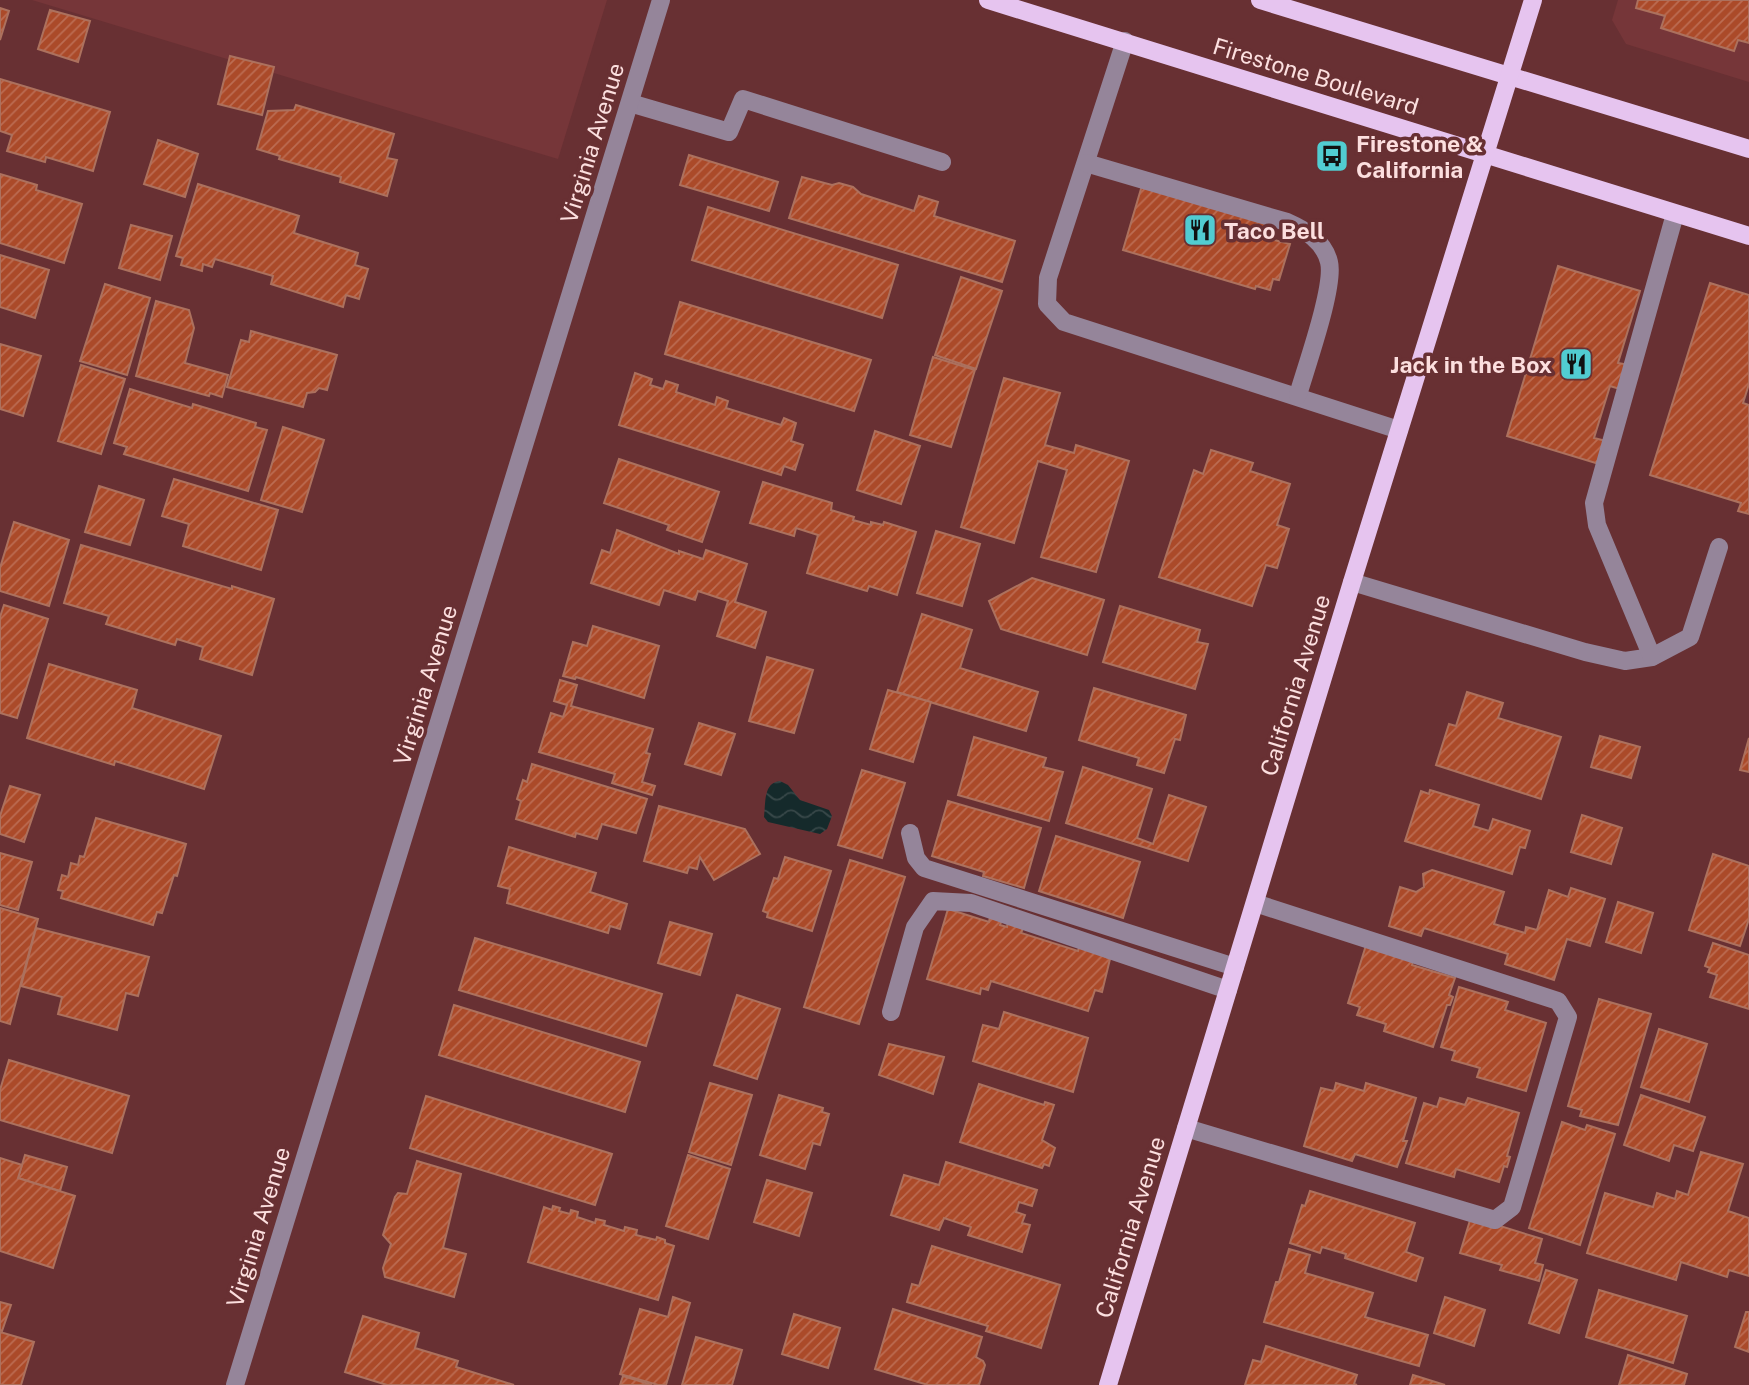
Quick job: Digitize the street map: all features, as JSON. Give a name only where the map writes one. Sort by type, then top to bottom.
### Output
[{"type":"main road","name":"Firestone Boulevard","points":[[988,0],[1749,236]]},
{"type":"main road","points":[[1260,0],[1749,149]]},
{"type":"main road","name":"California Avenue","points":[[1108,1385],[1352,582],[1533,0]]},
{"type":"street","name":"Virginia Avenue","points":[[235,1385],[661,0]]},
{"type":"street","points":[[1125,41],[1048,278],[1047,304],[1064,322],[1399,429]]},
{"type":"street","points":[[630,103],[729,132],[743,99],[942,162]]},
{"type":"street","points":[[1086,163],[1287,222],[1304,229],[1320,244],[1329,261],[1330,282],[1298,396]]},
{"type":"street","points":[[1652,657],[1597,526],[1594,503],[1675,214]]},
{"type":"street","points":[[1352,582],[1625,662],[1652,657],[1690,637],[1719,547]]},
{"type":"street","points":[[911,833],[916,858],[924,868],[1235,967]]},
{"type":"street","points":[[891,1012],[915,927],[933,901],[971,903],[1228,990]]},
{"type":"street","points":[[1186,1128],[1495,1220],[1513,1207],[1568,1017],[1558,1002],[1255,903]]},
{"type":"shaded area","points":[[32,0],[607,0],[558,159]]},
{"type":"shaded area","points":[[1618,0],[1749,0],[1749,82],[1626,44],[1612,20]]},
{"type":"water","points":[[780,781],[788,785],[800,800],[829,810],[832,816],[827,829],[820,834],[768,822],[764,817],[766,794],[771,785]]},
{"type":"building","points":[[1638,0],[1749,0],[1749,43],[1738,40],[1734,51],[1661,28],[1665,16],[1636,8]]},
{"type":"building","points":[[0,8],[9,11],[0,40]]},
{"type":"building","points":[[50,10],[90,21],[78,62],[38,49]]},
{"type":"building","points":[[230,56],[274,67],[262,115],[218,104]]},
{"type":"building","points":[[0,79],[110,112],[93,171],[46,157],[45,162],[7,151],[12,135],[0,131]]},
{"type":"building","points":[[296,105],[394,134],[387,158],[397,160],[387,196],[340,182],[341,177],[279,159],[280,156],[257,149],[268,111],[294,110]]},
{"type":"building","points":[[158,140],[198,154],[185,197],[144,184]]},
{"type":"building","points":[[689,155],[778,182],[769,211],[680,185]]},
{"type":"building","points":[[0,174],[37,185],[36,190],[82,204],[64,263],[0,243]]},
{"type":"building","points":[[802,177],[853,187],[861,194],[914,211],[919,196],[938,202],[934,216],[1015,241],[1002,282],[789,218]]},
{"type":"building","name":"Taco Bell","points":[[1143,182],[1275,222],[1270,239],[1290,244],[1279,280],[1273,279],[1270,290],[1256,286],[1255,289],[1123,250]]},
{"type":"building","points":[[198,184],[299,216],[294,233],[358,253],[355,265],[368,269],[359,299],[346,295],[343,307],[271,284],[273,276],[215,259],[212,267],[203,264],[202,271],[181,265],[183,258],[176,256]]},
{"type":"building","points":[[708,207],[898,265],[882,318],[692,260]]},
{"type":"building","points":[[131,225],[172,236],[160,280],[119,268]]},
{"type":"building","points":[[0,255],[49,270],[35,318],[0,307]]},
{"type":"building","name":"Jack in the Box","points":[[1558,266],[1640,291],[1618,363],[1630,365],[1623,390],[1610,386],[1594,438],[1606,441],[1599,464],[1507,436]]},
{"type":"building","points":[[961,277],[1002,291],[976,369],[935,355]]},
{"type":"building","points":[[1710,283],[1749,295],[1749,384],[1743,403],[1749,405],[1749,514],[1738,511],[1741,503],[1650,475]]},
{"type":"building","points":[[105,284],[150,298],[127,375],[80,361]]},
{"type":"building","points":[[156,301],[189,310],[194,328],[185,363],[228,375],[222,397],[210,393],[209,396],[136,376]]},
{"type":"building","points":[[680,302],[871,360],[854,411],[665,354]]},
{"type":"building","points":[[251,331],[337,355],[327,390],[319,388],[315,392],[307,393],[303,407],[227,387],[241,340],[249,342]]},
{"type":"building","points":[[0,344],[41,356],[23,416],[0,409]]},
{"type":"building","points":[[933,357],[975,370],[951,447],[910,435]]},
{"type":"building","points":[[81,365],[125,379],[101,454],[58,441]]},
{"type":"building","points":[[635,373],[652,379],[650,385],[663,389],[666,381],[678,385],[676,392],[715,405],[717,397],[728,401],[726,408],[781,425],[784,418],[796,423],[791,441],[803,445],[795,470],[784,466],[781,475],[619,425]]},
{"type":"building","points":[[1004,378],[1060,393],[1045,445],[1074,453],[1076,445],[1129,461],[1096,572],[1041,557],[1067,470],[1038,461],[1014,543],[961,527]]},
{"type":"building","points":[[130,389],[192,408],[193,404],[256,423],[255,427],[267,430],[248,491],[124,454],[127,447],[114,443]]},
{"type":"building","points":[[283,427],[324,440],[302,512],[261,500]]},
{"type":"building","points":[[875,431],[920,446],[901,504],[857,490]]},
{"type":"building","points":[[1211,450],[1253,463],[1250,471],[1290,484],[1277,525],[1289,529],[1277,568],[1266,565],[1252,606],[1159,577],[1194,470],[1203,474]]},
{"type":"building","points":[[619,459],[719,492],[702,542],[667,530],[669,525],[604,503]]},
{"type":"building","points":[[174,479],[278,510],[261,570],[183,546],[189,524],[162,516]]},
{"type":"building","points":[[763,482],[832,503],[831,510],[854,517],[853,520],[871,525],[871,522],[883,525],[884,522],[916,532],[897,595],[869,586],[867,591],[807,573],[818,535],[796,528],[794,536],[750,523]]},
{"type":"building","points":[[99,486],[144,500],[130,545],[85,532]]},
{"type":"building","points":[[14,522],[69,540],[49,606],[0,591],[0,568]]},
{"type":"building","points":[[617,530],[679,554],[679,551],[703,559],[706,550],[747,564],[735,602],[766,612],[755,648],[717,636],[728,601],[698,591],[695,600],[664,590],[659,605],[591,583],[602,550],[610,553]]},
{"type":"building","points":[[936,531],[980,544],[962,606],[917,593]]},
{"type":"building","points":[[81,545],[274,599],[252,675],[200,659],[203,647],[177,639],[175,645],[106,624],[109,616],[64,603]]},
{"type":"building","points":[[1032,578],[1104,600],[1087,655],[1001,629],[989,601]]},
{"type":"building","points":[[4,605],[48,619],[17,718],[0,713],[0,617]]},
{"type":"building","points":[[1120,606],[1200,630],[1197,642],[1208,644],[1195,689],[1103,662]]},
{"type":"building","points":[[922,614],[972,630],[960,668],[1038,692],[1026,731],[897,692]]},
{"type":"building","points":[[593,626],[659,646],[644,698],[576,677],[563,676],[573,642],[587,646]]},
{"type":"building","points":[[767,657],[813,670],[794,733],[749,721]]},
{"type":"building","points":[[49,664],[137,690],[132,708],[221,736],[204,789],[115,761],[114,765],[27,738]]},
{"type":"building","points":[[560,680],[577,685],[571,706],[653,729],[646,753],[650,754],[642,782],[655,786],[652,795],[612,783],[615,774],[539,752],[551,713],[563,717],[567,705],[554,701]]},
{"type":"building","points":[[1094,688],[1186,715],[1180,740],[1175,739],[1164,773],[1137,765],[1139,758],[1079,740]]},
{"type":"building","points":[[888,690],[931,702],[913,762],[870,749]]},
{"type":"building","points":[[1467,692],[1503,703],[1498,718],[1561,737],[1541,799],[1436,765],[1449,724],[1456,726]]},
{"type":"building","points":[[699,723],[735,734],[721,775],[685,764]]},
{"type":"building","points":[[1600,736],[1640,747],[1631,778],[1591,767]]},
{"type":"building","points":[[974,737],[1046,758],[1043,767],[1063,772],[1049,821],[958,795]]},
{"type":"building","points":[[1749,738],[1749,772],[1740,770]]},
{"type":"building","points":[[532,764],[647,799],[636,833],[602,824],[597,839],[576,833],[575,837],[516,819],[521,801],[517,799],[523,780],[527,782]]},
{"type":"building","points":[[1083,767],[1152,789],[1137,838],[1153,844],[1169,795],[1206,807],[1188,861],[1066,823]]},
{"type":"building","points":[[862,770],[905,783],[882,858],[838,845]]},
{"type":"building","points":[[10,786],[40,795],[24,842],[0,834],[0,816]]},
{"type":"building","points":[[1430,790],[1479,805],[1473,826],[1489,831],[1493,819],[1530,831],[1525,848],[1520,847],[1512,874],[1405,841],[1421,791],[1429,794]]},
{"type":"building","points":[[948,801],[1041,828],[1024,888],[983,876],[984,872],[932,856]]},
{"type":"building","points":[[659,806],[745,829],[760,854],[714,880],[700,857],[697,869],[689,867],[687,873],[644,861]]},
{"type":"building","points":[[1582,815],[1622,828],[1611,864],[1571,852]]},
{"type":"building","points":[[96,818],[186,844],[162,913],[157,912],[153,925],[61,898],[63,891],[58,890],[62,875],[68,877],[71,863],[78,865],[80,856],[84,857]]},
{"type":"building","points":[[1056,836],[1140,862],[1123,918],[1039,891]]},
{"type":"building","points":[[509,847],[596,873],[590,892],[627,904],[620,929],[610,926],[608,933],[507,903],[510,889],[498,886]]},
{"type":"building","points":[[0,853],[32,862],[18,910],[0,905]]},
{"type":"building","points":[[1713,854],[1749,866],[1749,919],[1740,946],[1689,930]]},
{"type":"building","points":[[785,857],[831,871],[812,931],[767,917],[768,913],[763,911],[774,878],[778,879]]},
{"type":"building","points":[[850,860],[905,877],[859,1024],[804,1007]]},
{"type":"building","points":[[1432,870],[1504,892],[1494,924],[1525,933],[1526,927],[1537,930],[1549,890],[1568,897],[1571,888],[1605,899],[1590,946],[1567,939],[1554,980],[1505,964],[1508,954],[1424,928],[1421,936],[1389,926],[1400,887],[1416,892],[1424,887],[1423,874]]},
{"type":"building","points":[[1618,902],[1653,913],[1641,953],[1606,942]]},
{"type":"building","points":[[0,908],[38,919],[10,1024],[0,1021]]},
{"type":"building","points":[[948,909],[989,922],[990,917],[1002,920],[1000,925],[1007,927],[1008,921],[1024,926],[1021,933],[1078,951],[1080,944],[1110,959],[1102,992],[1095,990],[1088,1011],[991,981],[988,990],[981,988],[980,994],[927,979]]},
{"type":"building","points":[[670,922],[712,934],[700,975],[658,963]]},
{"type":"building","points":[[36,928],[149,957],[138,996],[126,993],[117,1030],[58,1014],[62,997],[21,986]]},
{"type":"building","points":[[475,938],[662,994],[646,1046],[459,990]]},
{"type":"building","points":[[1367,942],[1414,957],[1412,965],[1455,978],[1449,995],[1453,997],[1450,1005],[1447,1005],[1433,1047],[1384,1031],[1386,1024],[1357,1015],[1360,1007],[1348,1003]]},
{"type":"building","points":[[1713,943],[1749,955],[1749,1009],[1710,997],[1717,975],[1708,972],[1710,968],[1705,966]]},
{"type":"building","points":[[1459,987],[1508,1002],[1505,1010],[1546,1023],[1526,1091],[1477,1077],[1480,1068],[1452,1060],[1455,1051],[1441,1047]]},
{"type":"building","points":[[737,995],[780,1009],[757,1079],[714,1065]]},
{"type":"building","points":[[1599,999],[1651,1014],[1618,1125],[1580,1116],[1582,1110],[1568,1106]]},
{"type":"building","points":[[454,1005],[640,1062],[625,1112],[439,1055]]},
{"type":"building","points":[[1004,1012],[1088,1038],[1073,1092],[973,1061],[983,1025],[999,1029]]},
{"type":"building","points":[[1659,1029],[1707,1044],[1689,1102],[1641,1087]]},
{"type":"building","points":[[889,1044],[944,1057],[933,1094],[879,1075]]},
{"type":"building","points":[[9,1060],[129,1096],[112,1153],[0,1120],[0,1090]]},
{"type":"building","points":[[710,1083],[752,1095],[731,1165],[689,1152]]},
{"type":"building","points":[[1336,1083],[1364,1091],[1366,1083],[1416,1098],[1403,1141],[1407,1141],[1397,1167],[1355,1154],[1352,1161],[1304,1146],[1321,1088],[1334,1091]]},
{"type":"building","points":[[979,1084],[1044,1105],[1045,1102],[1054,1105],[1042,1140],[1055,1148],[1049,1166],[1044,1164],[1042,1168],[960,1142]]},
{"type":"building","points":[[779,1095],[823,1108],[822,1112],[829,1114],[820,1145],[813,1143],[805,1169],[760,1155]]},
{"type":"building","points":[[1641,1095],[1705,1117],[1693,1151],[1674,1145],[1669,1161],[1624,1145]]},
{"type":"building","points":[[426,1096],[612,1154],[595,1205],[410,1148]]},
{"type":"building","points":[[1440,1098],[1465,1105],[1468,1098],[1519,1113],[1507,1156],[1510,1157],[1499,1182],[1456,1169],[1454,1177],[1406,1163],[1424,1103],[1437,1107]]},
{"type":"building","points":[[1562,1122],[1585,1130],[1587,1125],[1615,1134],[1580,1245],[1529,1228]]},
{"type":"building","points":[[1701,1152],[1743,1164],[1728,1211],[1749,1218],[1749,1276],[1729,1270],[1727,1277],[1681,1262],[1676,1280],[1587,1253],[1605,1193],[1653,1207],[1657,1193],[1675,1199],[1677,1191],[1688,1195]]},
{"type":"building","points":[[25,1155],[67,1167],[60,1191],[18,1178]]},
{"type":"building","points":[[688,1155],[730,1169],[708,1239],[666,1226]]},
{"type":"building","points":[[0,1158],[22,1165],[18,1178],[75,1196],[53,1268],[0,1251]]},
{"type":"building","points":[[417,1161],[461,1174],[443,1248],[466,1254],[454,1297],[385,1277],[383,1268],[391,1244],[383,1235],[395,1197],[398,1193],[407,1194]]},
{"type":"building","points":[[946,1162],[1037,1190],[1032,1206],[1019,1202],[1016,1212],[1025,1215],[1022,1223],[1030,1225],[1022,1252],[968,1235],[971,1227],[944,1218],[939,1230],[891,1215],[904,1175],[939,1185]]},
{"type":"building","points":[[767,1180],[812,1193],[799,1236],[754,1222]]},
{"type":"building","points":[[1310,1191],[1415,1223],[1406,1252],[1423,1258],[1416,1281],[1345,1258],[1346,1254],[1322,1247],[1320,1253],[1290,1243],[1302,1205],[1305,1206]]},
{"type":"building","points":[[553,1206],[570,1214],[571,1210],[578,1212],[577,1217],[595,1223],[596,1219],[605,1221],[604,1225],[624,1231],[625,1227],[637,1230],[636,1235],[656,1240],[657,1237],[674,1246],[658,1300],[528,1262],[544,1207],[552,1210]]},
{"type":"building","points":[[1471,1217],[1542,1239],[1535,1263],[1543,1265],[1539,1281],[1500,1270],[1502,1265],[1460,1253]]},
{"type":"building","points":[[932,1246],[1060,1285],[1041,1348],[986,1331],[988,1326],[907,1302],[912,1284],[919,1286]]},
{"type":"building","points":[[1289,1249],[1310,1255],[1305,1273],[1373,1293],[1365,1317],[1428,1335],[1419,1366],[1264,1322]]},
{"type":"building","points":[[1546,1270],[1577,1280],[1559,1333],[1529,1323]]},
{"type":"building","points":[[1599,1290],[1687,1316],[1673,1363],[1586,1337]]},
{"type":"building","points":[[673,1297],[690,1303],[666,1385],[620,1374],[640,1309],[668,1317]]},
{"type":"building","points":[[1445,1297],[1485,1310],[1474,1346],[1434,1333]]},
{"type":"building","points":[[0,1302],[11,1305],[2,1331],[0,1330]]},
{"type":"building","points":[[893,1309],[982,1337],[976,1357],[985,1365],[979,1385],[928,1385],[875,1369]]},
{"type":"building","points":[[1746,1312],[1749,1312],[1749,1352],[1735,1347]]},
{"type":"building","points":[[794,1314],[840,1328],[828,1368],[782,1354]]},
{"type":"building","points":[[363,1316],[419,1333],[415,1348],[458,1361],[456,1367],[514,1385],[387,1385],[345,1372]]},
{"type":"building","points":[[0,1332],[34,1342],[21,1385],[0,1385]]},
{"type":"building","points":[[696,1337],[742,1350],[732,1385],[682,1385]]},
{"type":"building","points":[[1266,1346],[1357,1375],[1354,1384],[1357,1385],[1245,1385],[1253,1360],[1261,1362]]},
{"type":"building","points":[[1628,1355],[1687,1374],[1684,1385],[1619,1385]]},
{"type":"building","points":[[1413,1375],[1445,1385],[1410,1385]]},
{"type":"building","points":[[623,1376],[652,1385],[620,1385]]},
{"type":"place","name":"Firestone & California","points":[[1332,156]]},
{"type":"place","name":"Taco Bell","points":[[1200,230]]},
{"type":"place","name":"Jack in the Box","points":[[1576,364]]}]
